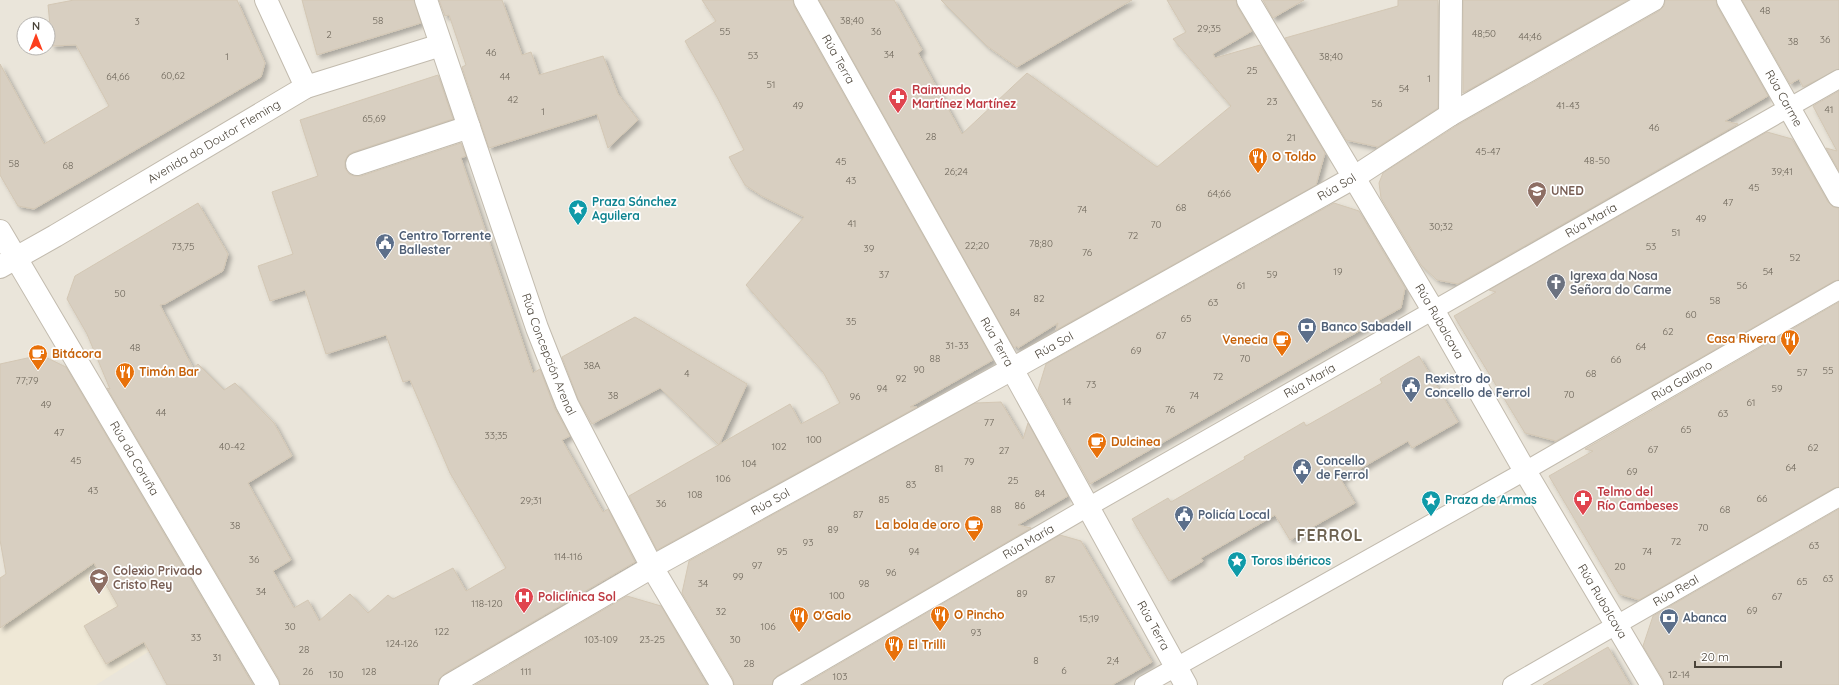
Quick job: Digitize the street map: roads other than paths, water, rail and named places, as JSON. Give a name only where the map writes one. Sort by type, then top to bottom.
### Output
[{"type":"street","points":[[266,0],[306,86]]},
{"type":"street","name":"Rúa Concepción Arenal","points":[[426,0],[537,328],[567,404],[652,567],[722,685]]},
{"type":"street","name":"Rúa Terra","points":[[805,0],[1012,369],[1181,676]]},
{"type":"street","name":"Rúa Rubalcava","points":[[1248,0],[1433,310],[1525,471],[1652,685]]},
{"type":"street","points":[[1450,115],[1451,0]]},
{"type":"street","name":"Rúa Sol","points":[[450,685],[652,567],[1012,369],[1353,178],[1450,115],[1654,0]]},
{"type":"street","name":"Rúa Carme","points":[[1728,0],[1839,196]]},
{"type":"street","name":"Avenida do Doutor Fleming","points":[[8,263],[306,86],[441,45]]},
{"type":"street","name":"Rúa María","points":[[782,685],[1088,507],[1839,79]]},
{"type":"street","points":[[357,164],[469,127]]},
{"type":"street","name":"Rúa da Coruña","points":[[0,231],[8,263],[268,685]]},
{"type":"street","name":"Rúa Galiano","points":[[1144,685],[1181,676],[1525,471],[1839,290]]},
{"type":"street","name":"Rúa Real","points":[[1512,685],[1839,497]]},
{"type":"place","name":"Raimundo Martínez Martínez","points":[[898,114]]},
{"type":"place","name":"O Toldo","points":[[1258,174]]},
{"type":"place","name":"UNED","points":[[1537,208]]},
{"type":"place","name":"Praza Sánchez Aguilera","points":[[578,226]]},
{"type":"place","name":"Centro Torrente Ballester","points":[[385,260]]},
{"type":"place","name":"Igrexa da Nosa Señora do Carme","points":[[1556,300]]},
{"type":"place","name":"Banco Sabadell","points":[[1307,344]]},
{"type":"place","name":"Casa Rivera","points":[[1790,356]]},
{"type":"place","name":"Venecia","points":[[1282,357]]},
{"type":"place","name":"Bitácora","points":[[38,371]]},
{"type":"place","name":"Timón Bar","points":[[125,389]]},
{"type":"place","name":"Rexistro do Concello de Ferrol","points":[[1411,403]]},
{"type":"place","name":"Dulcinea","points":[[1097,459]]},
{"type":"place","name":"Concello de Ferrol","points":[[1302,485]]},
{"type":"place","name":"Telmo del Río Cambeses","points":[[1583,516]]},
{"type":"place","name":"Praza de Armas","points":[[1431,517]]},
{"type":"place","name":"Policía Local","points":[[1184,532]]},
{"type":"place","name":"La bola de oro","points":[[974,542]]},
{"type":"place","name":"Toros ibéricos","points":[[1237,578]]},
{"type":"place","name":"Colexio Privado Cristo Rey","points":[[99,595]]},
{"type":"place","name":"Policlínica Sol","points":[[524,614]]},
{"type":"place","name":"O Pincho","points":[[940,632]]},
{"type":"place","name":"O'Galo","points":[[799,633]]},
{"type":"place","name":"Abanca","points":[[1669,635]]},
{"type":"place","name":"El Trilli","points":[[894,662]]},
{"type":"district","name":"FERROL","points":[[1330,535]]}]
